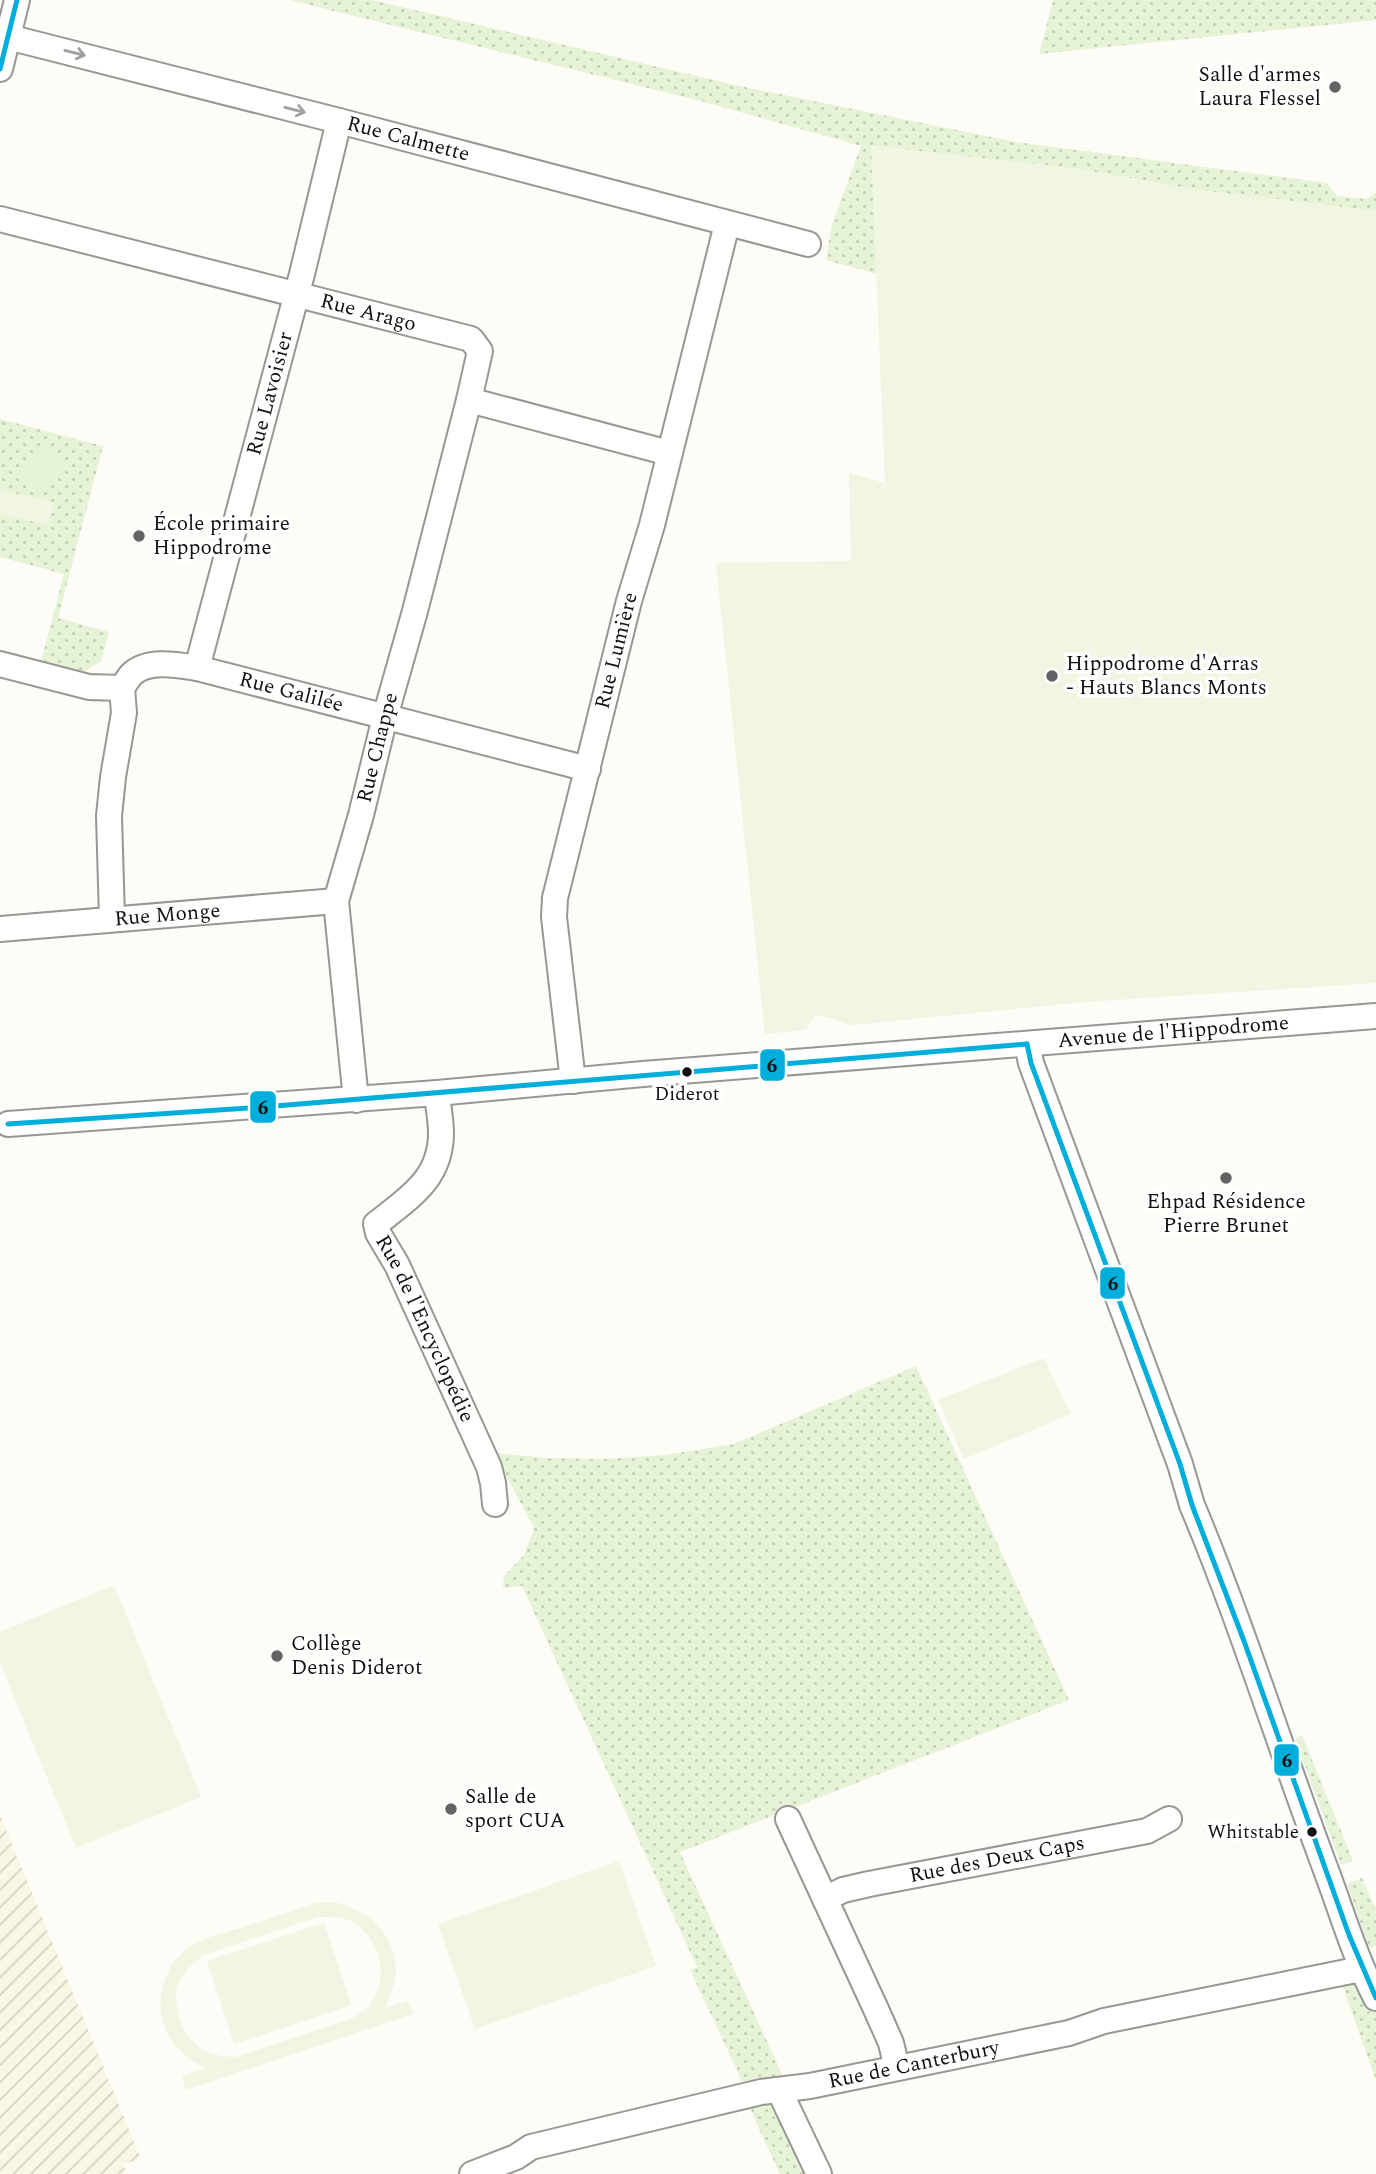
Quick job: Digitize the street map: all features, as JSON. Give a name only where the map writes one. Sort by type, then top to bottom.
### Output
[{"type":"street","points":[[0,69],[13,1]]},
{"type":"street","name":"Rue Calmette","points":[[8,37],[808,244]]},
{"type":"street","name":"Rue Lavoisier","points":[[197,668],[302,274],[339,121]]},
{"type":"street","name":"Rue Arago","points":[[0,219],[471,338],[480,351],[469,400]]},
{"type":"street","name":"Rue Lumière","points":[[573,1081],[554,911],[555,898],[727,224]]},
{"type":"street","points":[[469,400],[669,453]]},
{"type":"street","name":"Rue Chappe","points":[[356,1100],[337,901],[469,400]]},
{"type":"street","points":[[0,664],[89,688],[122,688],[124,713],[109,816],[112,919]]},
{"type":"street","name":"Rue Galilée","points":[[122,688],[132,673],[153,666],[171,664],[197,668],[587,769]]},
{"type":"street","name":"Rue Monge","points":[[0,929],[337,901]]},
{"type":"street","name":"Avenue de l'Hippodrome","points":[[3,1123],[356,1100],[643,1074],[1376,1016]]},
{"type":"street","points":[[1027,1044],[1031,1063],[1180,1464],[1192,1504],[1283,1748],[1296,1791],[1362,1969],[1376,1998]]},
{"type":"street","name":"Rue de l'Encyclopédie","points":[[437,1093],[440,1143],[433,1170],[426,1182],[376,1224],[489,1467],[495,1504]]},
{"type":"street","points":[[789,1819],[891,2043],[897,2068]]},
{"type":"street","name":"Rue des Deux Caps","points":[[825,1899],[843,1890],[869,1884],[1147,1831],[1169,1819]]},
{"type":"street","name":"Rue de Canterbury","points":[[472,2174],[516,2157],[531,2147],[779,2090],[1069,2033],[1104,2021],[1362,1969]]},
{"type":"street","points":[[779,2090],[819,2174]]},
{"type":"shaded area","points":[[0,1815],[141,2159],[123,2164],[127,2174],[0,2174]]},
{"type":"green space","points":[[289,0],[372,0],[735,85],[1016,142],[1327,183],[1337,196],[1367,199],[1376,192],[1376,211],[1198,190],[1078,169],[872,146],[877,274],[826,260],[832,224],[861,146],[701,101]]},
{"type":"green space","points":[[1053,0],[1376,0],[1376,20],[1039,54]]},
{"type":"green space","name":"Hippodrome d'Arras - Hauts Blancs Monts","points":[[871,146],[1078,169],[1198,190],[1376,211],[1376,983],[1085,1002],[853,1025],[815,1016],[806,1030],[765,1034],[716,563],[851,561],[849,473],[885,483]]},
{"type":"green space","points":[[0,419],[103,446],[58,618],[109,632],[101,661],[84,672],[41,661],[64,574],[0,557]]},
{"type":"green space","points":[[46,446],[66,467],[38,494],[18,472]]},
{"type":"green space","points":[[0,490],[54,502],[49,525],[0,514]]},
{"type":"green space","points":[[1044,1358],[1071,1414],[964,1459],[938,1400]]},
{"type":"green space","points":[[916,1366],[1069,1700],[680,1852],[827,2174],[780,2174],[754,2118],[738,2072],[690,1970],[697,1967],[522,1586],[503,1588],[504,1576],[524,1555],[534,1528],[494,1453],[545,1458],[604,1459],[665,1455],[734,1444]]},
{"type":"green space","points":[[114,1585],[201,1797],[76,1848],[0,1663],[0,1632]]},
{"type":"green space","points":[[1302,1735],[1353,1861],[1341,1865],[1295,1738]]},
{"type":"green space","points":[[619,1861],[656,1966],[475,2029],[438,1924]]},
{"type":"green space","points":[[1362,1878],[1376,1910],[1376,1946],[1369,1948],[1347,1884]]},
{"type":"green space","points":[[333,1902],[345,1905],[357,1910],[377,1925],[391,1946],[395,1958],[394,1985],[385,2008],[408,2001],[413,2014],[186,2090],[182,2076],[206,2068],[191,2060],[178,2048],[164,2026],[161,1996],[167,1974],[173,1964],[188,1948],[204,1940],[316,1903]],"holes":[[[318,1917],[351,1921],[360,1927],[373,1943],[381,1974],[372,2002],[353,2018],[236,2057],[215,2054],[198,2046],[185,2031],[177,2004],[177,1988],[185,1972],[203,1955]]]},
{"type":"green space","points":[[324,1923],[351,2005],[234,2044],[207,1961]]},
{"type":"green space","points":[[1361,1969],[1376,1998],[1376,2080],[1338,1974]]},
{"type":"transit line","name":"6","points":[[0,69],[17,0]]},
{"type":"transit line","name":"6","points":[[1027,1044],[1031,1063],[1180,1464],[1192,1505],[1244,1641],[1349,1935],[1376,1998]]},
{"type":"transit line","name":"6","points":[[8,1124],[263,1107],[1027,1044]]},
{"type":"place","name":"Salle d'armes Laura Flessel","points":[[1335,87]]},
{"type":"place","name":"École primaire Hippodrome","points":[[139,536]]},
{"type":"place","name":"Hippodrome d'Arras - Hauts Blancs Monts","points":[[1052,676]]},
{"type":"place","name":"Diderot","points":[[687,1072]]},
{"type":"place","name":"Ehpad Résidence Pierre Brunet","points":[[1226,1178]]},
{"type":"place","name":"Collège Denis Diderot","points":[[277,1656]]},
{"type":"place","name":"Salle de sport CUA","points":[[451,1809]]},
{"type":"place","name":"Whitstable","points":[[1312,1832]]}]
